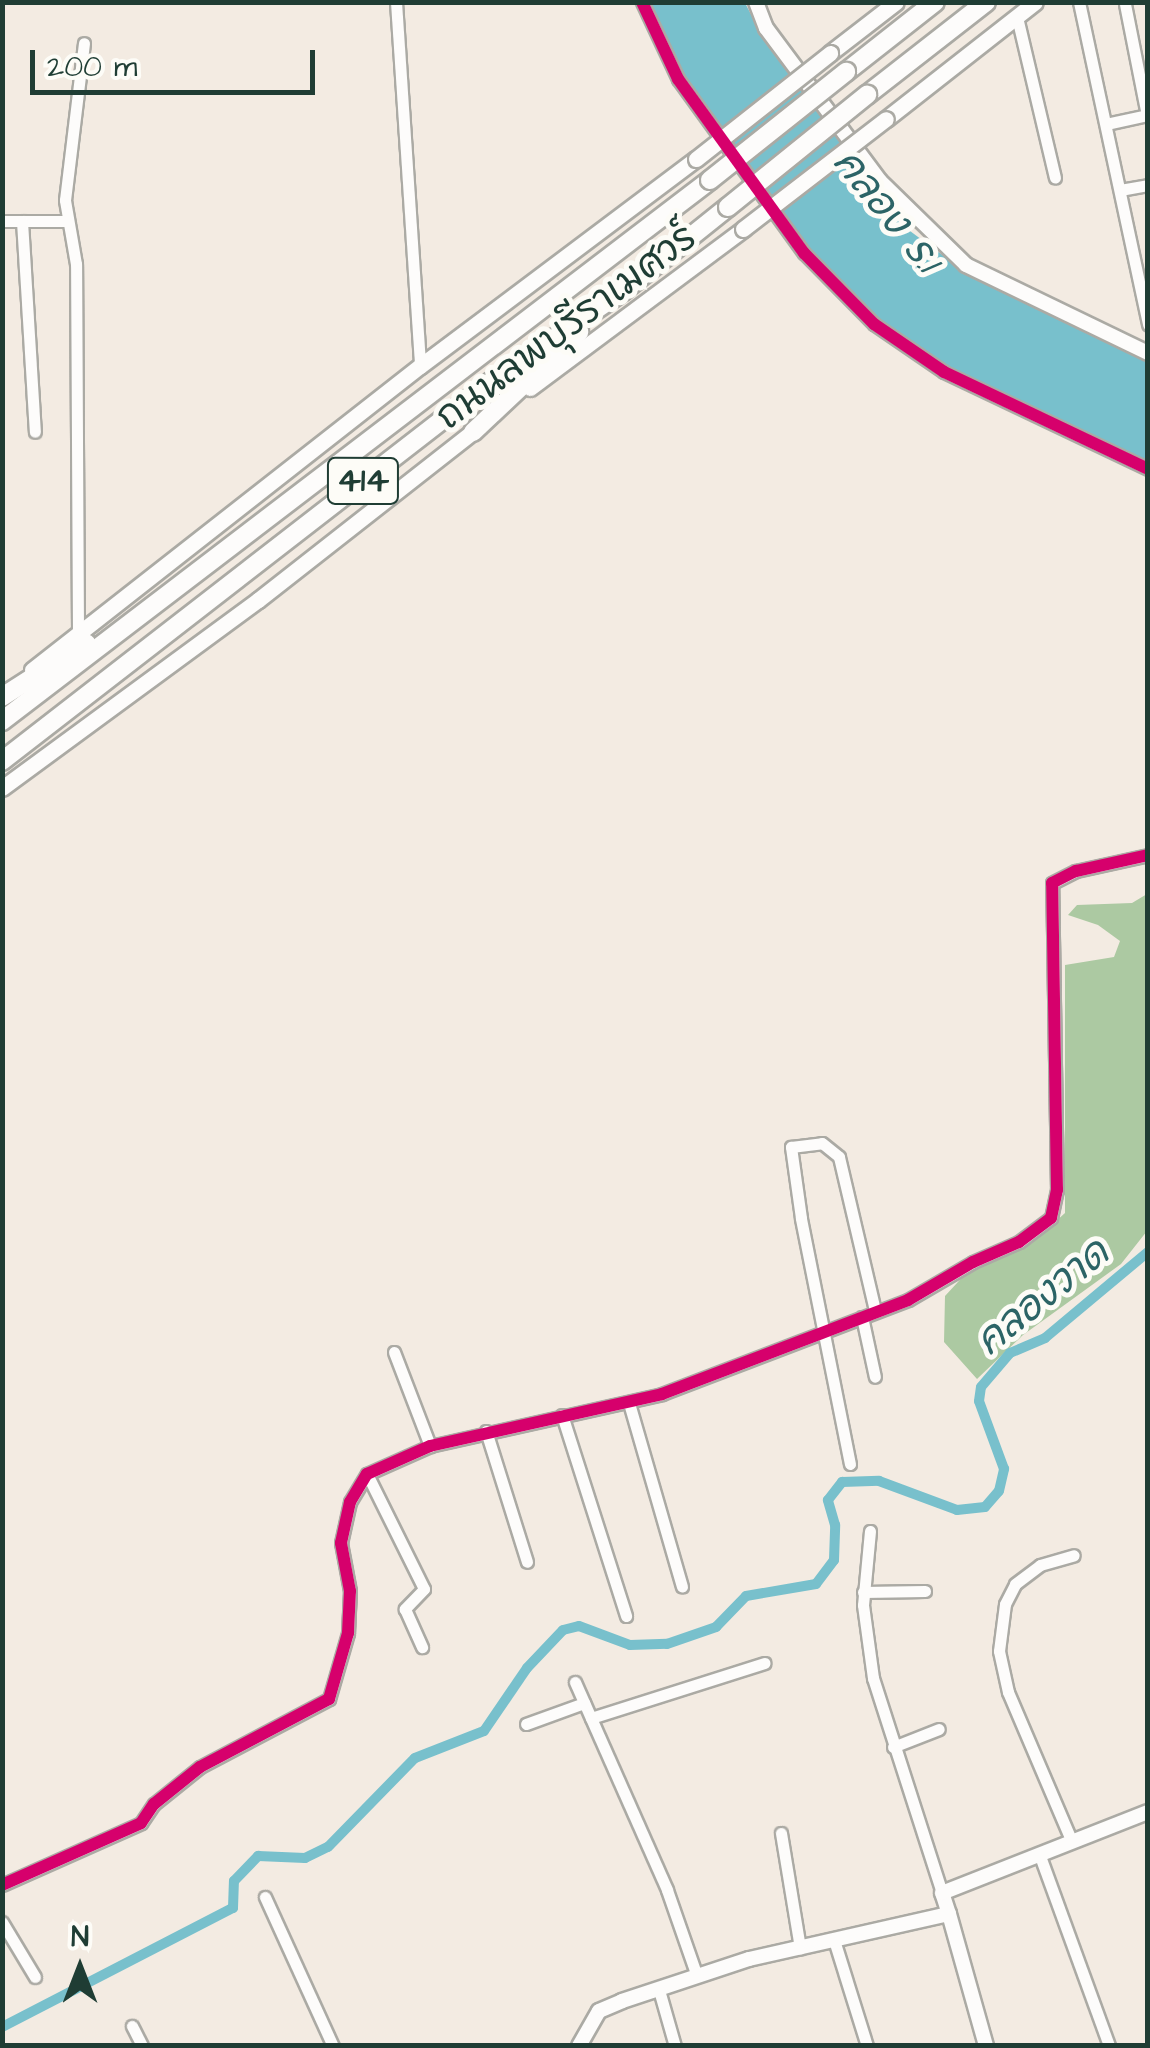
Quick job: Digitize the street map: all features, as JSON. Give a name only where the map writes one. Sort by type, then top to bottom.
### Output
[{"type":"main road","name":"414","points":[[2,696],[78,631],[896,2]]},
{"type":"main road","name":"ถนนลพบุรีราเมศวร์","points":[[2,721],[710,180],[935,2]]},
{"type":"main road","name":"ถนนลพบุรีราเมศวร์","points":[[2,761],[490,382],[623,291],[986,2]]},
{"type":"main road","name":"414","points":[[2,788],[258,600],[1035,2]]},
{"type":"main road","points":[[473,432],[623,291]]},
{"type":"main road","points":[[474,359],[490,382]]},
{"type":"main road","points":[[2,696],[189,576]]},
{"type":"street","points":[[396,2],[420,366]]},
{"type":"street","points":[[642,2],[678,78],[804,253],[874,324],[944,372],[1148,469]]},
{"type":"street","points":[[756,2],[766,28],[880,181],[966,265],[1148,353]]},
{"type":"street","points":[[1079,2],[1120,190],[1141,257],[1148,325]]},
{"type":"street","points":[[1106,124],[1147,115],[1141,54],[1125,4]]},
{"type":"street","points":[[1017,17],[1055,178]]},
{"type":"street","points":[[78,631],[76,264],[65,200],[84,43]]},
{"type":"street","points":[[1120,190],[1148,185]]},
{"type":"street","points":[[22,220],[34,432]]},
{"type":"street","points":[[2,221],[67,221]]},
{"type":"street","points":[[2,1884],[141,1823],[154,1804],[200,1767],[330,1698],[348,1632],[350,1592],[341,1544],[350,1502],[367,1474],[430,1446],[662,1394],[908,1300],[973,1262],[1019,1242],[1051,1218],[1057,1190],[1052,883],[1076,871],[1148,855]]},
{"type":"street","points":[[850,1464],[792,1147],[822,1143],[838,1158],[875,1312]]},
{"type":"street","points":[[862,1317],[875,1377]]},
{"type":"street","points":[[394,1352],[430,1446]]},
{"type":"street","points":[[629,1402],[682,1587]]},
{"type":"street","points":[[562,1415],[626,1616]]},
{"type":"street","points":[[486,1431],[527,1562]]},
{"type":"street","points":[[367,1474],[424,1588],[404,1609],[422,1646]]},
{"type":"street","points":[[870,1531],[863,1592],[873,1678],[986,2046]]},
{"type":"street","points":[[1072,1842],[1008,1692],[999,1651],[1005,1604],[1015,1584],[1040,1566],[1074,1555]]},
{"type":"street","points":[[863,1592],[925,1591]]},
{"type":"street","points":[[590,1718],[764,1663]]},
{"type":"street","points":[[575,1682],[667,1890],[697,1976]]},
{"type":"street","points":[[526,1724],[584,1703]]},
{"type":"street","points":[[893,1747],[939,1729]]},
{"type":"street","points":[[942,1893],[1148,1812]]},
{"type":"street","points":[[781,1832],[800,1948]]},
{"type":"street","points":[[1040,1856],[1110,2046]]},
{"type":"street","points":[[265,1897],[333,2046]]},
{"type":"street","points":[[578,2046],[599,2011],[697,1976],[948,1914]]},
{"type":"street","points":[[2,1922],[34,1978]]},
{"type":"street","points":[[834,1940],[867,2046]]},
{"type":"street","points":[[659,1990],[675,2046]]},
{"type":"street","points":[[132,2026],[142,2046]]},
{"type":"green space","points":[[1147,894],[1147,1231],[1121,1264],[1023,1335],[977,1379],[944,1342],[945,1296],[969,1270],[1032,1243],[1065,1213],[1065,965],[1114,957],[1120,941],[1098,925],[1068,915],[1077,905],[1132,903]]},
{"type":"water","name":"คลอง ร.1","points":[[646,3],[745,3],[762,35],[910,231],[960,268],[1147,356],[1147,463],[943,367],[876,321],[809,255],[680,77]]},
{"type":"waterway","name":"คลองวาด","points":[[2,2027],[233,1908],[234,1881],[258,1856],[305,1858],[328,1847],[415,1758],[484,1731],[527,1668],[563,1630],[579,1626],[630,1645],[667,1644],[716,1627],[746,1596],[816,1584],[834,1560],[835,1525],[828,1500],[842,1482],[879,1481],[957,1510],[985,1507],[999,1491],[1004,1469],[979,1401],[981,1387],[1010,1353],[1045,1338],[1148,1252]]},
{"type":"cycle path","points":[[642,2],[678,79],[804,253],[874,324],[944,372],[1148,469]]},
{"type":"cycle path","points":[[2,1885],[141,1823],[154,1804],[200,1767],[329,1699],[348,1633],[350,1591],[341,1543],[350,1502],[367,1474],[430,1446],[662,1394],[908,1300],[973,1262],[1019,1242],[1051,1218],[1057,1190],[1052,883],[1076,871],[1148,855]]}]
